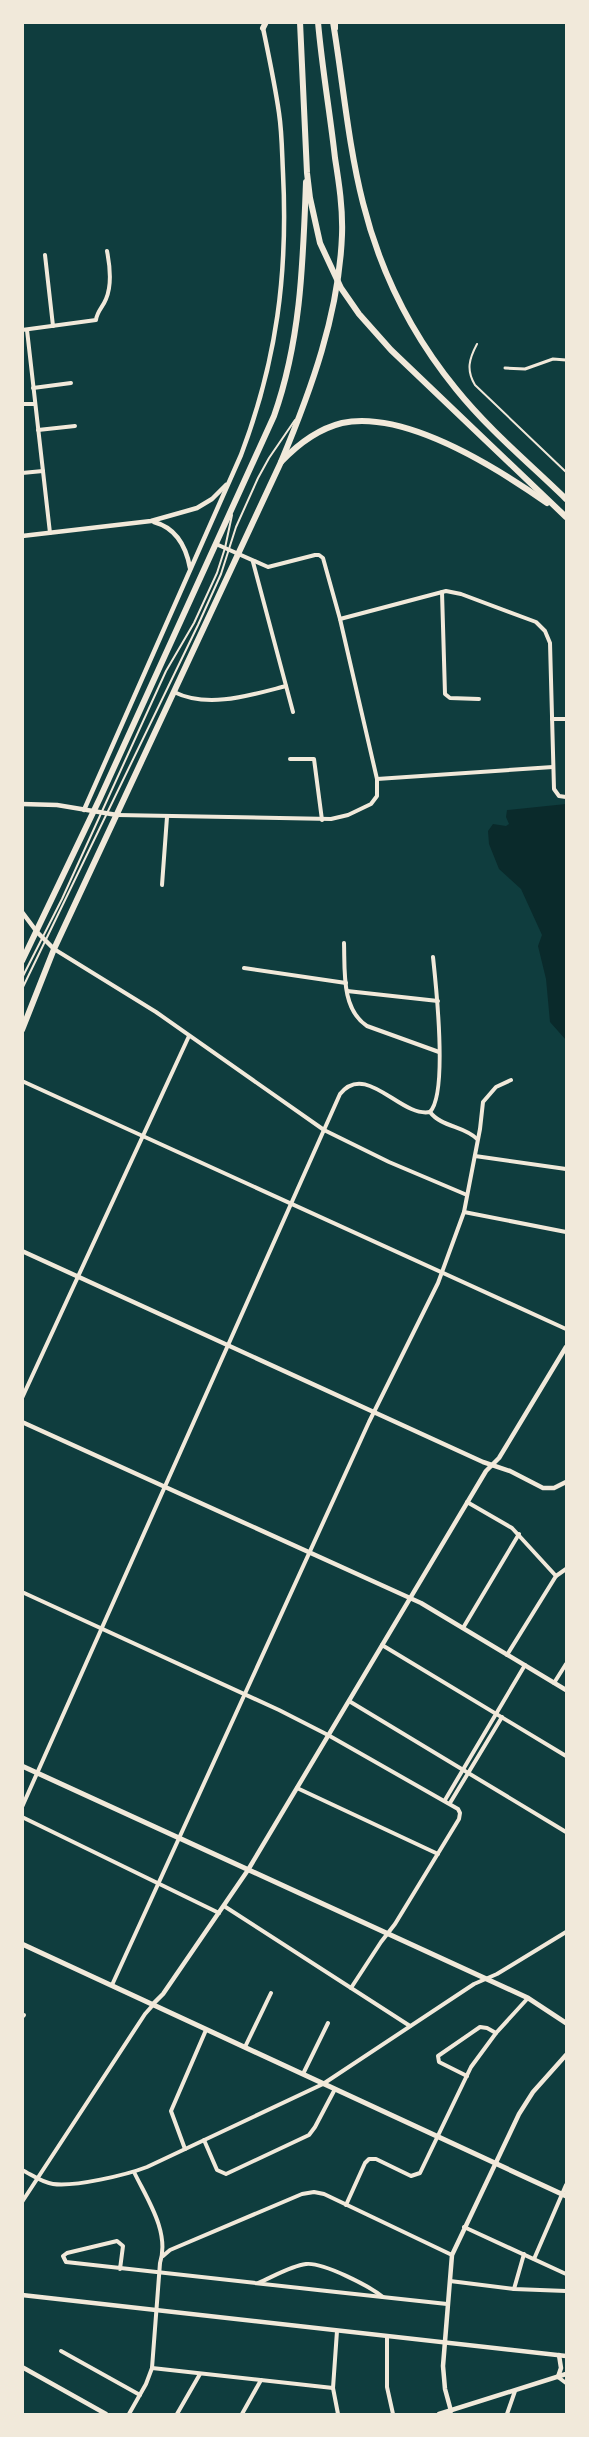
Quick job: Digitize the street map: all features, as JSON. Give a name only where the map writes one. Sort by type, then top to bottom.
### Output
[{"type":"main road","points":[[300,22],[307,173],[312,211],[320,243],[341,288],[359,314],[391,350],[566,516]]},
{"type":"main road","points":[[22,1029],[54,949],[281,462],[305,405],[319,360],[335,292],[342,235],[341,202],[318,22]]},
{"type":"main road","points":[[335,22],[335,38],[362,201],[375,245],[392,287],[423,343],[457,390],[478,414],[567,499]]},
{"type":"main road","points":[[22,961],[41,936],[100,813],[215,544],[274,416],[290,362],[301,285],[307,173]]},
{"type":"main road","points":[[281,462],[298,446],[326,428],[351,422],[381,423],[428,436],[465,453],[502,473],[566,516]]},
{"type":"main road","points":[[554,487],[567,494]]},
{"type":"main road","points":[[22,1766],[486,1978],[528,1998],[567,2023]]},
{"type":"main road","points":[[22,1944],[564,2195]]},
{"type":"street","points":[[84,810],[230,481],[251,428],[270,364],[280,306],[285,228],[280,120],[264,24]]},
{"type":"street","points":[[50,533],[25,330],[96,320],[108,294],[110,269],[107,251]]},
{"type":"street","points":[[45,255],[53,326]]},
{"type":"street","points":[[505,368],[525,369],[553,358],[567,360]]},
{"type":"street","points":[[33,388],[71,384]]},
{"type":"street","points":[[22,404],[35,404]]},
{"type":"street","points":[[38,430],[75,426]]},
{"type":"street","points":[[22,473],[43,471]]},
{"type":"street","points":[[22,536],[151,521],[197,508],[212,499],[230,481]]},
{"type":"street","points":[[151,521],[168,528],[179,538],[184,546],[190,568]]},
{"type":"street","points":[[22,804],[57,805],[117,815],[322,820],[348,815],[371,804],[377,795],[378,779],[326,562],[321,556],[315,555],[274,566],[264,566],[215,544]]},
{"type":"street","points":[[252,561],[293,712]]},
{"type":"street","points":[[340,620],[442,592],[461,594],[528,618],[541,626],[550,643],[552,767],[555,792],[559,796],[567,797]]},
{"type":"street","points":[[442,592],[446,696],[479,699]]},
{"type":"street","points":[[174,692],[196,699],[238,698],[286,686]]},
{"type":"street","points":[[552,719],[567,719]]},
{"type":"street","points":[[290,759],[314,759],[322,820]]},
{"type":"street","points":[[378,779],[552,767]]},
{"type":"street","points":[[162,885],[167,817]]},
{"type":"street","points":[[22,912],[54,949],[148,1007],[324,1130],[389,1162],[467,1195]]},
{"type":"street","points":[[344,943],[347,991],[353,1013],[359,1020],[367,1026],[439,1052]]},
{"type":"street","points":[[430,1112],[436,1102],[439,1052],[438,1001],[433,957]]},
{"type":"street","points":[[244,968],[346,982]]},
{"type":"street","points":[[347,991],[438,1001]]},
{"type":"street","points":[[22,1398],[189,1036]]},
{"type":"street","points":[[112,1985],[374,1412],[441,1273],[464,1212],[486,1096],[495,1087],[511,1080]]},
{"type":"street","points":[[22,1081],[567,1329]]},
{"type":"street","points":[[22,1807],[340,1094],[356,1084],[369,1086],[419,1112],[430,1112],[437,1119],[477,1139]]},
{"type":"street","points":[[475,1156],[567,1169]]},
{"type":"street","points":[[464,1212],[567,1232]]},
{"type":"street","points":[[22,1251],[374,1412],[510,1471],[543,1488],[554,1488],[567,1482]]},
{"type":"street","points":[[22,2202],[143,2017],[248,1870],[467,1502],[486,1471],[499,1458],[567,1347]]},
{"type":"street","points":[[22,1422],[410,1597],[567,1690]]},
{"type":"street","points":[[467,1502],[505,1523],[519,1534],[556,1576]]},
{"type":"street","points":[[463,1628],[519,1534]]},
{"type":"street","points":[[507,1654],[556,1576],[567,1569]]},
{"type":"street","points":[[22,1592],[328,1735],[445,1800],[460,1813],[459,1820],[395,1924],[351,1988]]},
{"type":"street","points":[[382,1645],[567,1756]]},
{"type":"street","points":[[555,1683],[567,1664]]},
{"type":"street","points":[[445,1800],[525,1665]]},
{"type":"street","points":[[348,1701],[567,1832]]},
{"type":"street","points":[[450,1803],[502,1718]]},
{"type":"street","points":[[297,1788],[438,1854]]},
{"type":"street","points":[[22,1817],[219,1913]]},
{"type":"street","points":[[224,1906],[411,2026]]},
{"type":"street","points":[[22,2170],[56,2184],[134,2172],[323,2084],[474,1984],[567,1932]]},
{"type":"street","points":[[245,2048],[271,1994]]},
{"type":"street","points":[[346,2205],[367,2161],[376,2159],[408,2175],[416,2175],[421,2171],[480,2053],[528,1998]]},
{"type":"street","points":[[303,2075],[328,2023]]},
{"type":"street","points":[[467,2076],[439,2062],[438,2056],[480,2027],[496,2033]]},
{"type":"street","points":[[185,2149],[171,2117],[171,2108],[206,2030]]},
{"type":"street","points":[[451,2411],[443,2377],[452,2255],[523,2106],[567,2055]]},
{"type":"street","points":[[204,2140],[217,2170],[226,2174],[309,2135],[335,2089]]},
{"type":"street","points":[[129,2415],[152,2368],[155,2311],[163,2256],[158,2221],[134,2172]]},
{"type":"street","points":[[534,2259],[567,2185]]},
{"type":"street","points":[[163,2256],[170,2250],[306,2193],[319,2192],[452,2255]]},
{"type":"street","points":[[464,2227],[567,2274]]},
{"type":"street","points":[[120,2269],[123,2246],[117,2241],[67,2253],[63,2256],[66,2262],[120,2269],[447,2304]]},
{"type":"street","points":[[514,2289],[524,2254]]},
{"type":"street","points":[[256,2284],[304,2265],[316,2264],[373,2289],[384,2297]]},
{"type":"street","points":[[449,2281],[514,2289],[567,2291]]},
{"type":"street","points":[[22,2295],[567,2356]]},
{"type":"street","points":[[337,2331],[333,2388],[338,2415]]},
{"type":"street","points":[[387,2336],[387,2387],[393,2415]]},
{"type":"street","points":[[61,2351],[140,2395]]},
{"type":"street","points":[[558,2377],[561,2368],[560,2355]]},
{"type":"street","points":[[22,2367],[106,2415]]},
{"type":"street","points":[[152,2368],[333,2388]]},
{"type":"street","points":[[177,2415],[201,2374]]},
{"type":"street","points":[[439,2415],[567,2374]]},
{"type":"street","points":[[558,2377],[567,2383]]},
{"type":"street","points":[[242,2415],[261,2380]]},
{"type":"street","points":[[507,2415],[515,2391]]},
{"type":"street","points":[[460,2415],[462,2407]]},
{"type":"lane","points":[[477,344],[468,374],[475,385],[567,472]]},
{"type":"lane","points":[[22,978],[41,936],[64,905],[100,813],[165,671],[194,623],[238,520],[265,464],[305,405]]},
{"type":"lane","points":[[100,813],[198,625],[221,574],[233,506]]},
{"type":"lane","points":[[22,989],[41,936]]},
{"type":"water","points":[[566,804],[566,1040],[550,1022],[546,979],[538,946],[542,935],[521,889],[499,869],[489,844],[488,831],[493,824],[506,826],[509,824],[506,817],[507,810]]}]
